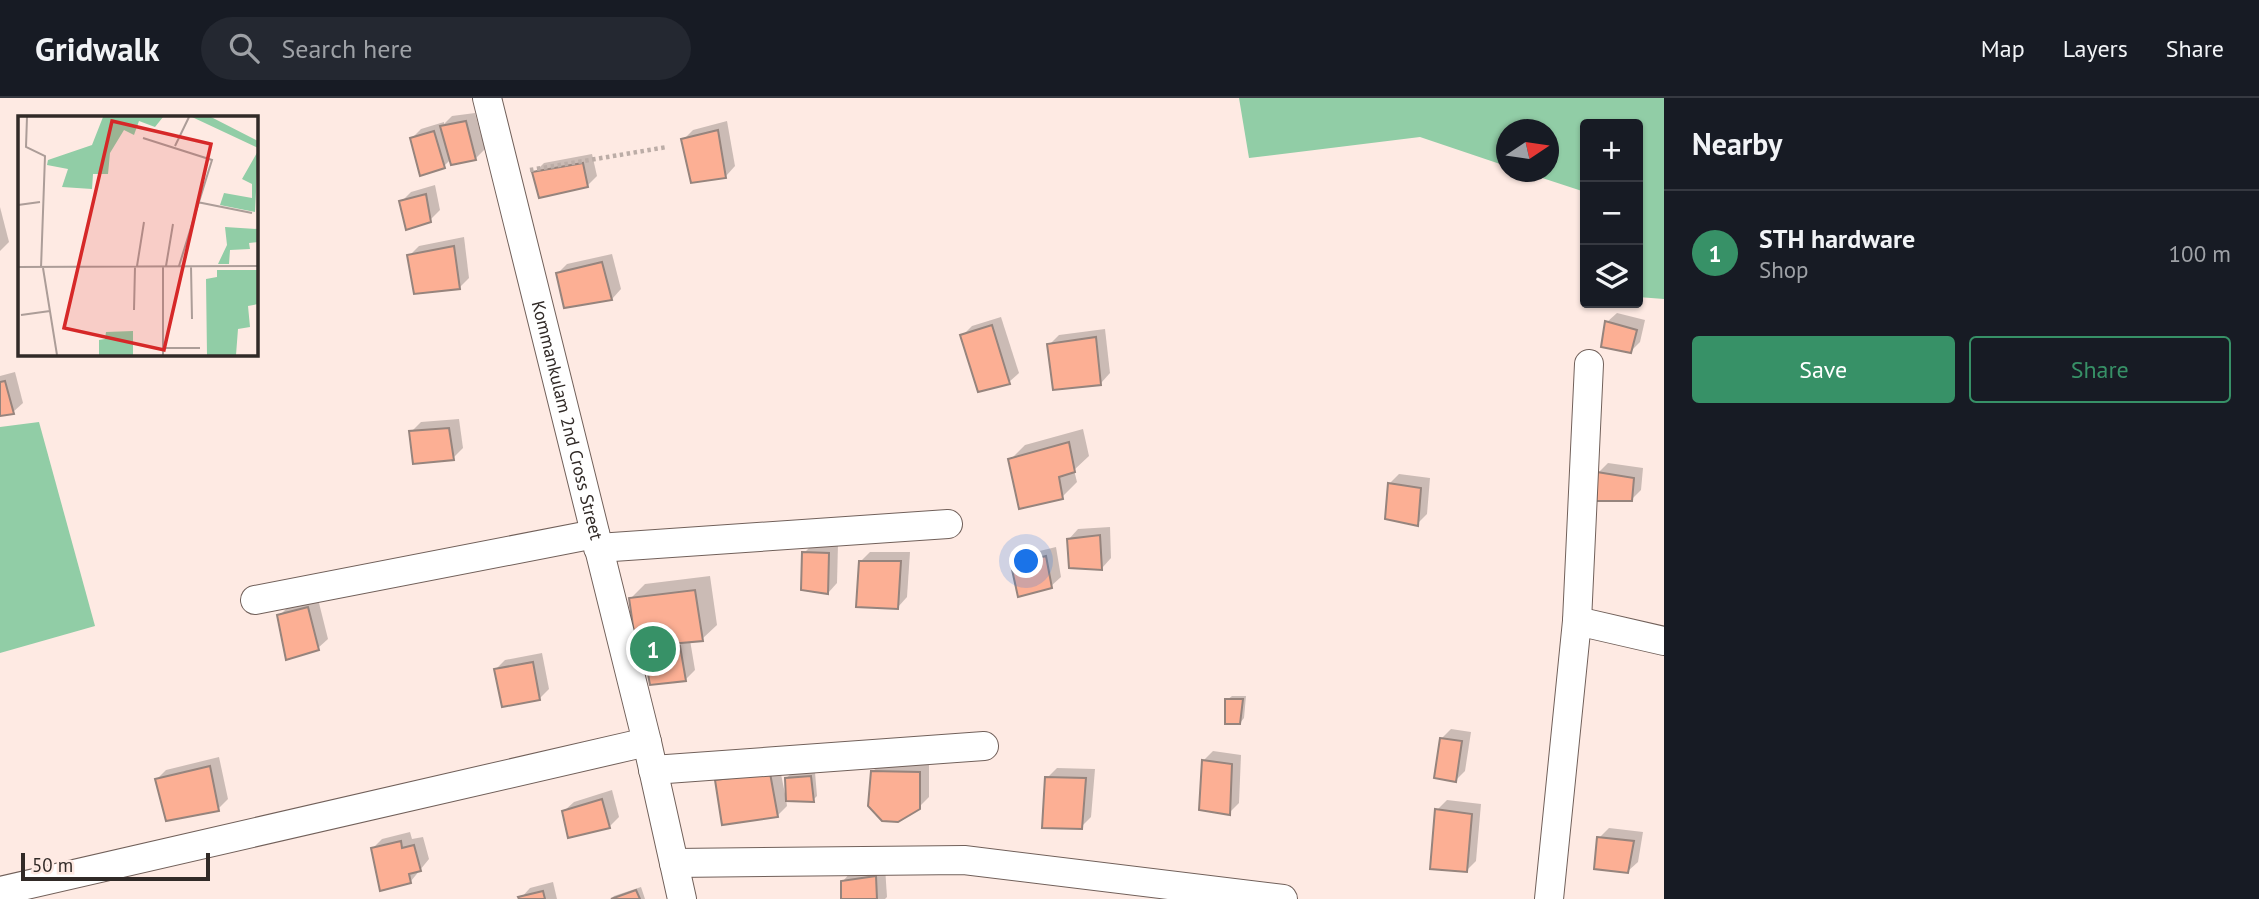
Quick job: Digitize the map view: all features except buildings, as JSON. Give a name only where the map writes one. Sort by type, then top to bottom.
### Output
[{"type":"street","name":"Kommankulam 2nd Cross Street","points":[[487,98],[647,742],[682,899]]},
{"type":"street","points":[[1549,899],[1577,621],[1589,364]]},
{"type":"street","points":[[255,600],[597,541],[948,524]]},
{"type":"street","points":[[1577,621],[1664,641]]},
{"type":"street","points":[[14,892],[647,742]]},
{"type":"street","points":[[653,770],[984,746]]},
{"type":"street","points":[[674,863],[964,860],[1197,894],[1283,899]]},
{"type":"path","points":[[506,174],[667,147]]},
{"type":"green space","points":[[1239,98],[1664,98],[1664,299],[1643,297],[1643,119],[1580,119],[1580,190],[1554,182],[1559,182],[1559,119],[1496,119],[1496,163],[1420,137],[1249,158]]},
{"type":"green space","points":[[39,422],[95,626],[0,653],[0,427]]},
{"type":"place","name":"STH hardware","points":[[653,649]]}]
